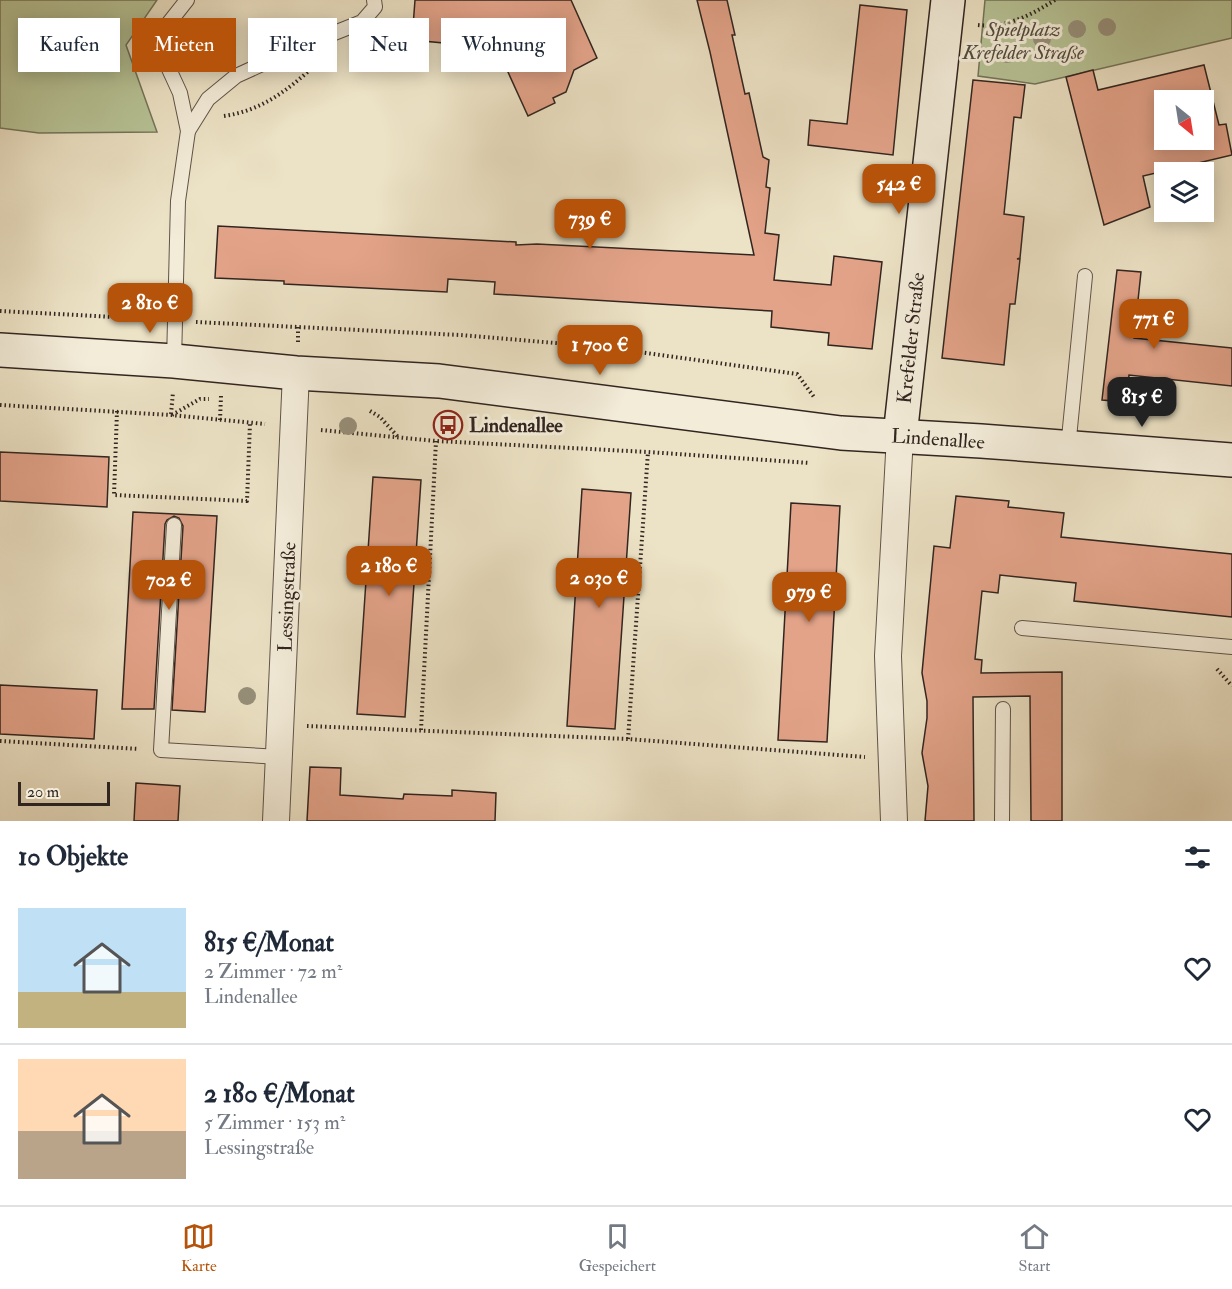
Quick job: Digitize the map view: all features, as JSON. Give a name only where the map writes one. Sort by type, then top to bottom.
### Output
[{"type":"street","name":"Krefelder Straße","points":[[894,821],[888,656],[900,436],[946,11]]},
{"type":"street","name":"Lindenallee","points":[[0,350],[296,373],[439,381],[841,433],[1232,460]]},
{"type":"street","name":"Lessingstraße","points":[[276,821],[296,373]]},
{"type":"lane","points":[[174,362],[178,201],[188,130],[180,93],[163,56],[168,24],[187,0]]},
{"type":"lane","points":[[188,130],[208,99],[236,76],[304,45],[363,22],[375,8],[374,0]]},
{"type":"lane","points":[[1068,447],[1085,276]]},
{"type":"lane","points":[[174,525],[161,750],[280,757]]},
{"type":"lane","points":[[1022,628],[1232,647]]},
{"type":"lane","points":[[1002,821],[1003,709]]},
{"type":"path","points":[[946,11],[992,26],[1012,22],[1035,13],[1055,0]]},
{"type":"path","points":[[0,311],[459,335],[603,346],[796,374],[841,433]]},
{"type":"path","points":[[0,405],[171,415]]},
{"type":"path","points":[[117,411],[114,495],[247,501],[250,423]]},
{"type":"path","points":[[399,438],[648,452],[808,464],[820,460]]},
{"type":"path","points":[[421,729],[436,441]]},
{"type":"path","points":[[628,739],[648,452]]},
{"type":"path","points":[[282,725],[628,739],[890,759]]},
{"type":"path","points":[[0,741],[161,750]]},
{"type":"green space","points":[[0,0],[157,0],[145,18],[132,18],[132,36],[126,45],[132,62],[132,72],[136,72],[157,132],[39,133],[0,128]]},
{"type":"green space","name":"Spielplatz Krefelder Straße","points":[[985,0],[1232,0],[1232,38],[1035,84],[978,76]]},
{"type":"building","points":[[415,0],[571,0],[597,58],[574,70],[566,92],[553,98],[555,103],[528,116],[508,72],[566,72],[566,18],[441,18],[441,43],[429,42],[429,18],[414,18]]},
{"type":"building","points":[[697,0],[727,0],[745,94],[749,93],[763,157],[769,160],[766,187],[770,188],[765,233],[779,235],[774,280],[831,285],[834,256],[882,262],[872,349],[828,345],[829,333],[771,327],[772,311],[494,294],[495,282],[448,279],[447,292],[284,284],[284,281],[215,278],[218,226],[516,242],[516,245],[537,244],[754,255]]},
{"type":"building","points":[[860,5],[907,10],[893,155],[808,145],[810,120],[847,124]]},
{"type":"building","points":[[1204,65],[1210,90],[1154,90],[1154,150],[1214,150],[1214,105],[1219,125],[1226,124],[1232,155],[1202,162],[1154,162],[1154,173],[1143,176],[1150,207],[1104,225],[1066,77],[1093,70],[1098,90]]},
{"type":"building","points":[[973,80],[1025,85],[1021,118],[1014,117],[1004,214],[1024,217],[1020,258],[1017,259],[1020,259],[1015,304],[1010,304],[1004,365],[942,358]]},
{"type":"building","points":[[1117,270],[1141,272],[1134,338],[1232,348],[1232,386],[1129,375],[1126,402],[1102,400]]},
{"type":"building","points":[[0,452],[109,457],[107,507],[0,501]]},
{"type":"building","points":[[373,477],[421,480],[405,717],[357,714]]},
{"type":"building","points":[[582,489],[631,493],[615,729],[567,726]]},
{"type":"building","points":[[956,496],[1009,501],[1008,507],[1064,513],[1061,537],[1232,554],[1232,617],[1074,601],[1076,583],[1000,575],[998,593],[982,591],[975,659],[982,660],[981,673],[1062,672],[1062,821],[1031,821],[1030,696],[973,697],[974,821],[925,821],[928,786],[922,753],[927,701],[922,673],[934,546],[950,548]]},
{"type":"building","points":[[791,503],[840,506],[827,742],[778,740]]},
{"type":"building","points":[[133,512],[217,516],[205,712],[172,710],[183,526],[179,518],[174,516],[165,524],[154,709],[122,709]]},
{"type":"building","points":[[0,685],[97,690],[94,739],[0,734]]},
{"type":"building","points":[[310,767],[341,768],[340,795],[403,799],[404,794],[452,796],[452,790],[496,793],[495,821],[307,821]]},
{"type":"building","points":[[136,783],[180,786],[178,821],[134,821]]},
{"type":"place","name":"Lindenallee","points":[[448,425]]}]
